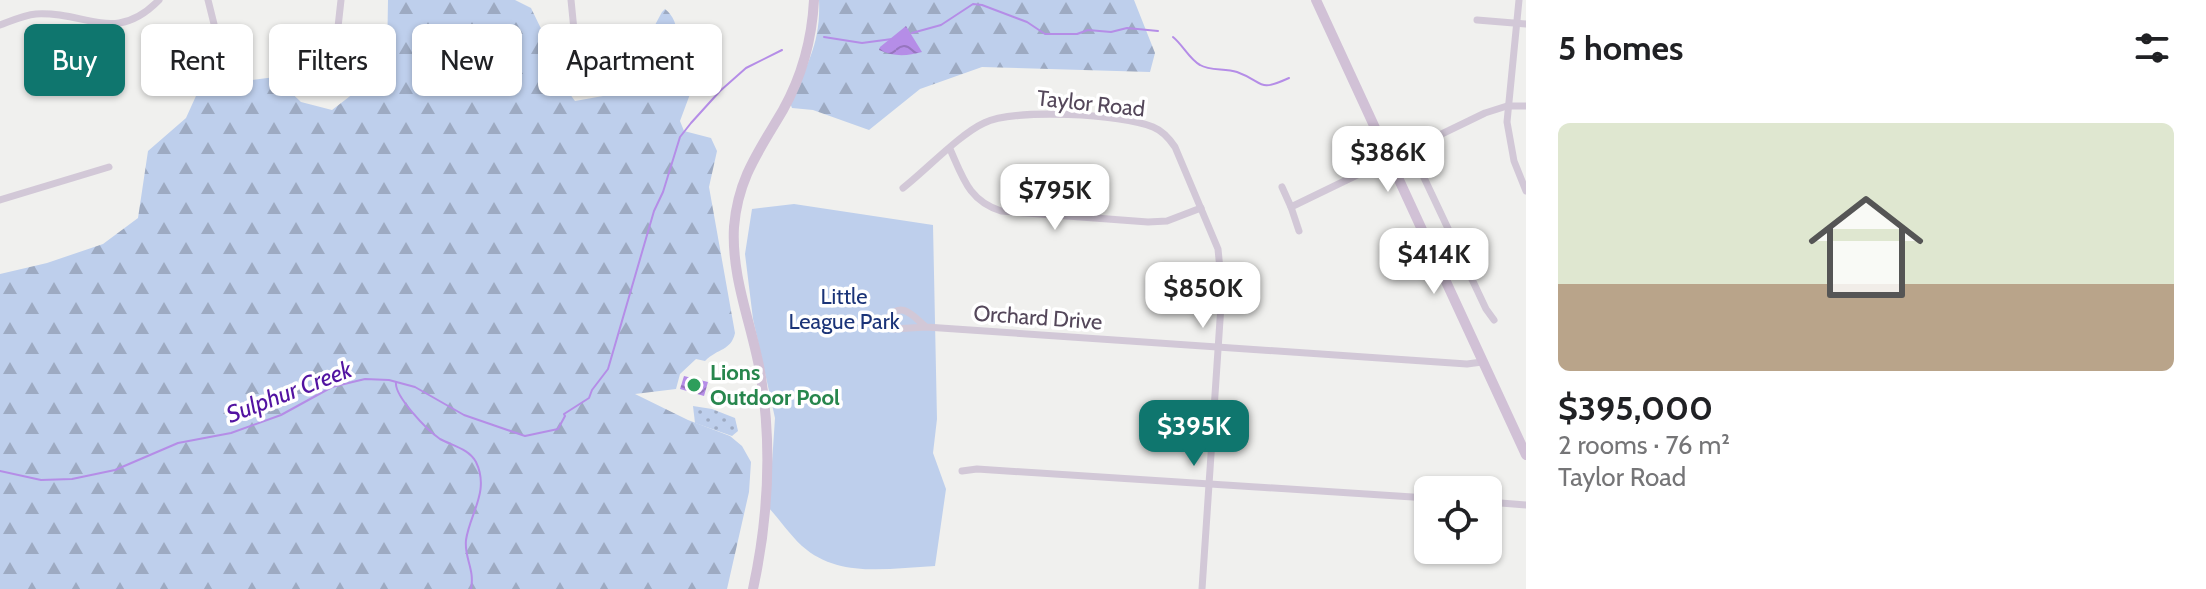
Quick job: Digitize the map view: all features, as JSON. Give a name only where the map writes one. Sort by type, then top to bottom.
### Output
[{"type":"main road","points":[[753,589],[763,527],[767,449],[761,377],[734,256],[734,227],[738,198],[747,170],[783,110],[806,59],[814,0]]},
{"type":"main road","points":[[1316,0],[1526,455]]},
{"type":"street","points":[[0,25],[33,14],[127,23],[143,15],[159,0]]},
{"type":"street","points":[[208,0],[214,24]]},
{"type":"street","points":[[338,24],[341,0]]},
{"type":"street","points":[[571,0],[573,24]]},
{"type":"street","points":[[1519,0],[1522,24],[1507,106],[1508,139],[1526,190]]},
{"type":"street","points":[[1477,20],[1522,24]]},
{"type":"street","points":[[1291,207],[1485,113],[1507,106],[1526,106]]},
{"type":"street","name":"Taylor Road","points":[[903,188],[982,124],[1002,115],[1065,115],[1141,123],[1166,134],[1175,147],[1201,208],[1222,266],[1202,589]]},
{"type":"street","points":[[1410,148],[1494,320]]},
{"type":"street","points":[[950,149],[971,191],[984,206],[1001,211],[1148,222],[1167,221],[1201,208]]},
{"type":"street","points":[[0,200],[109,167]]},
{"type":"street","points":[[1282,187],[1299,231]]},
{"type":"street","name":"Orchard Drive","points":[[926,327],[905,309],[893,311],[887,319],[888,326],[894,329],[926,327],[1467,364],[1482,362]]},
{"type":"street","points":[[962,471],[977,469],[1414,497]]},
{"type":"street","points":[[1502,503],[1526,505]]},
{"type":"green space","points":[[388,0],[515,0],[531,8],[539,24],[538,96],[571,96],[575,101],[603,96],[689,96],[680,121],[684,131],[711,138],[717,151],[709,187],[735,333],[727,346],[705,361],[696,359],[680,374],[676,389],[635,394],[730,436],[742,446],[751,462],[749,492],[727,589],[0,589],[0,274],[47,263],[103,244],[138,218],[148,151],[186,118],[196,96],[253,96],[253,80],[269,78],[269,96],[295,96],[301,102],[332,110],[350,96],[396,96],[396,24],[388,24]]},
{"type":"green space","points":[[819,0],[1134,0],[1155,53],[1150,72],[982,67],[920,89],[869,130],[813,110],[792,108],[790,103],[815,41]]},
{"type":"green space","points":[[665,9],[675,24],[656,24]]},
{"type":"green space","name":"Little League Park","points":[[794,204],[933,225],[937,419],[933,453],[946,489],[935,566],[865,569],[832,563],[802,546],[769,508],[775,418],[753,319],[745,254],[752,209]]},
{"type":"green space","points":[[693,406],[735,418],[738,431],[732,436],[695,423]]},
{"type":"water","points":[[906,26],[922,52],[900,55],[879,50],[880,47]]},
{"type":"water","name":"Lions Outdoor Pool","points":[[684,376],[708,382],[704,396],[680,389]]},
{"type":"waterway","points":[[912,33],[941,25],[973,4],[1027,22],[1045,34],[1077,34],[1088,30],[1111,32],[1127,28],[1158,31]]},
{"type":"waterway","name":"Sulphur Creek","points":[[824,37],[862,43],[892,39]]},
{"type":"waterway","points":[[1173,37],[1204,67],[1237,72],[1265,85],[1289,78]]},
{"type":"waterway","name":"Sulphur Creek","points":[[0,471],[41,480],[72,479],[115,470],[178,443],[231,433],[281,415],[332,387],[365,379],[389,380],[415,387],[464,415],[525,436],[558,429],[564,414],[589,398],[608,369],[654,211],[680,137],[720,91],[746,68],[782,50]]},
{"type":"waterway","points":[[396,382],[400,396],[412,412],[440,439],[473,458],[480,473],[478,502],[466,540],[472,575],[471,589]]},
{"type":"place","name":"Lions Outdoor Pool","points":[[694,385]]}]
